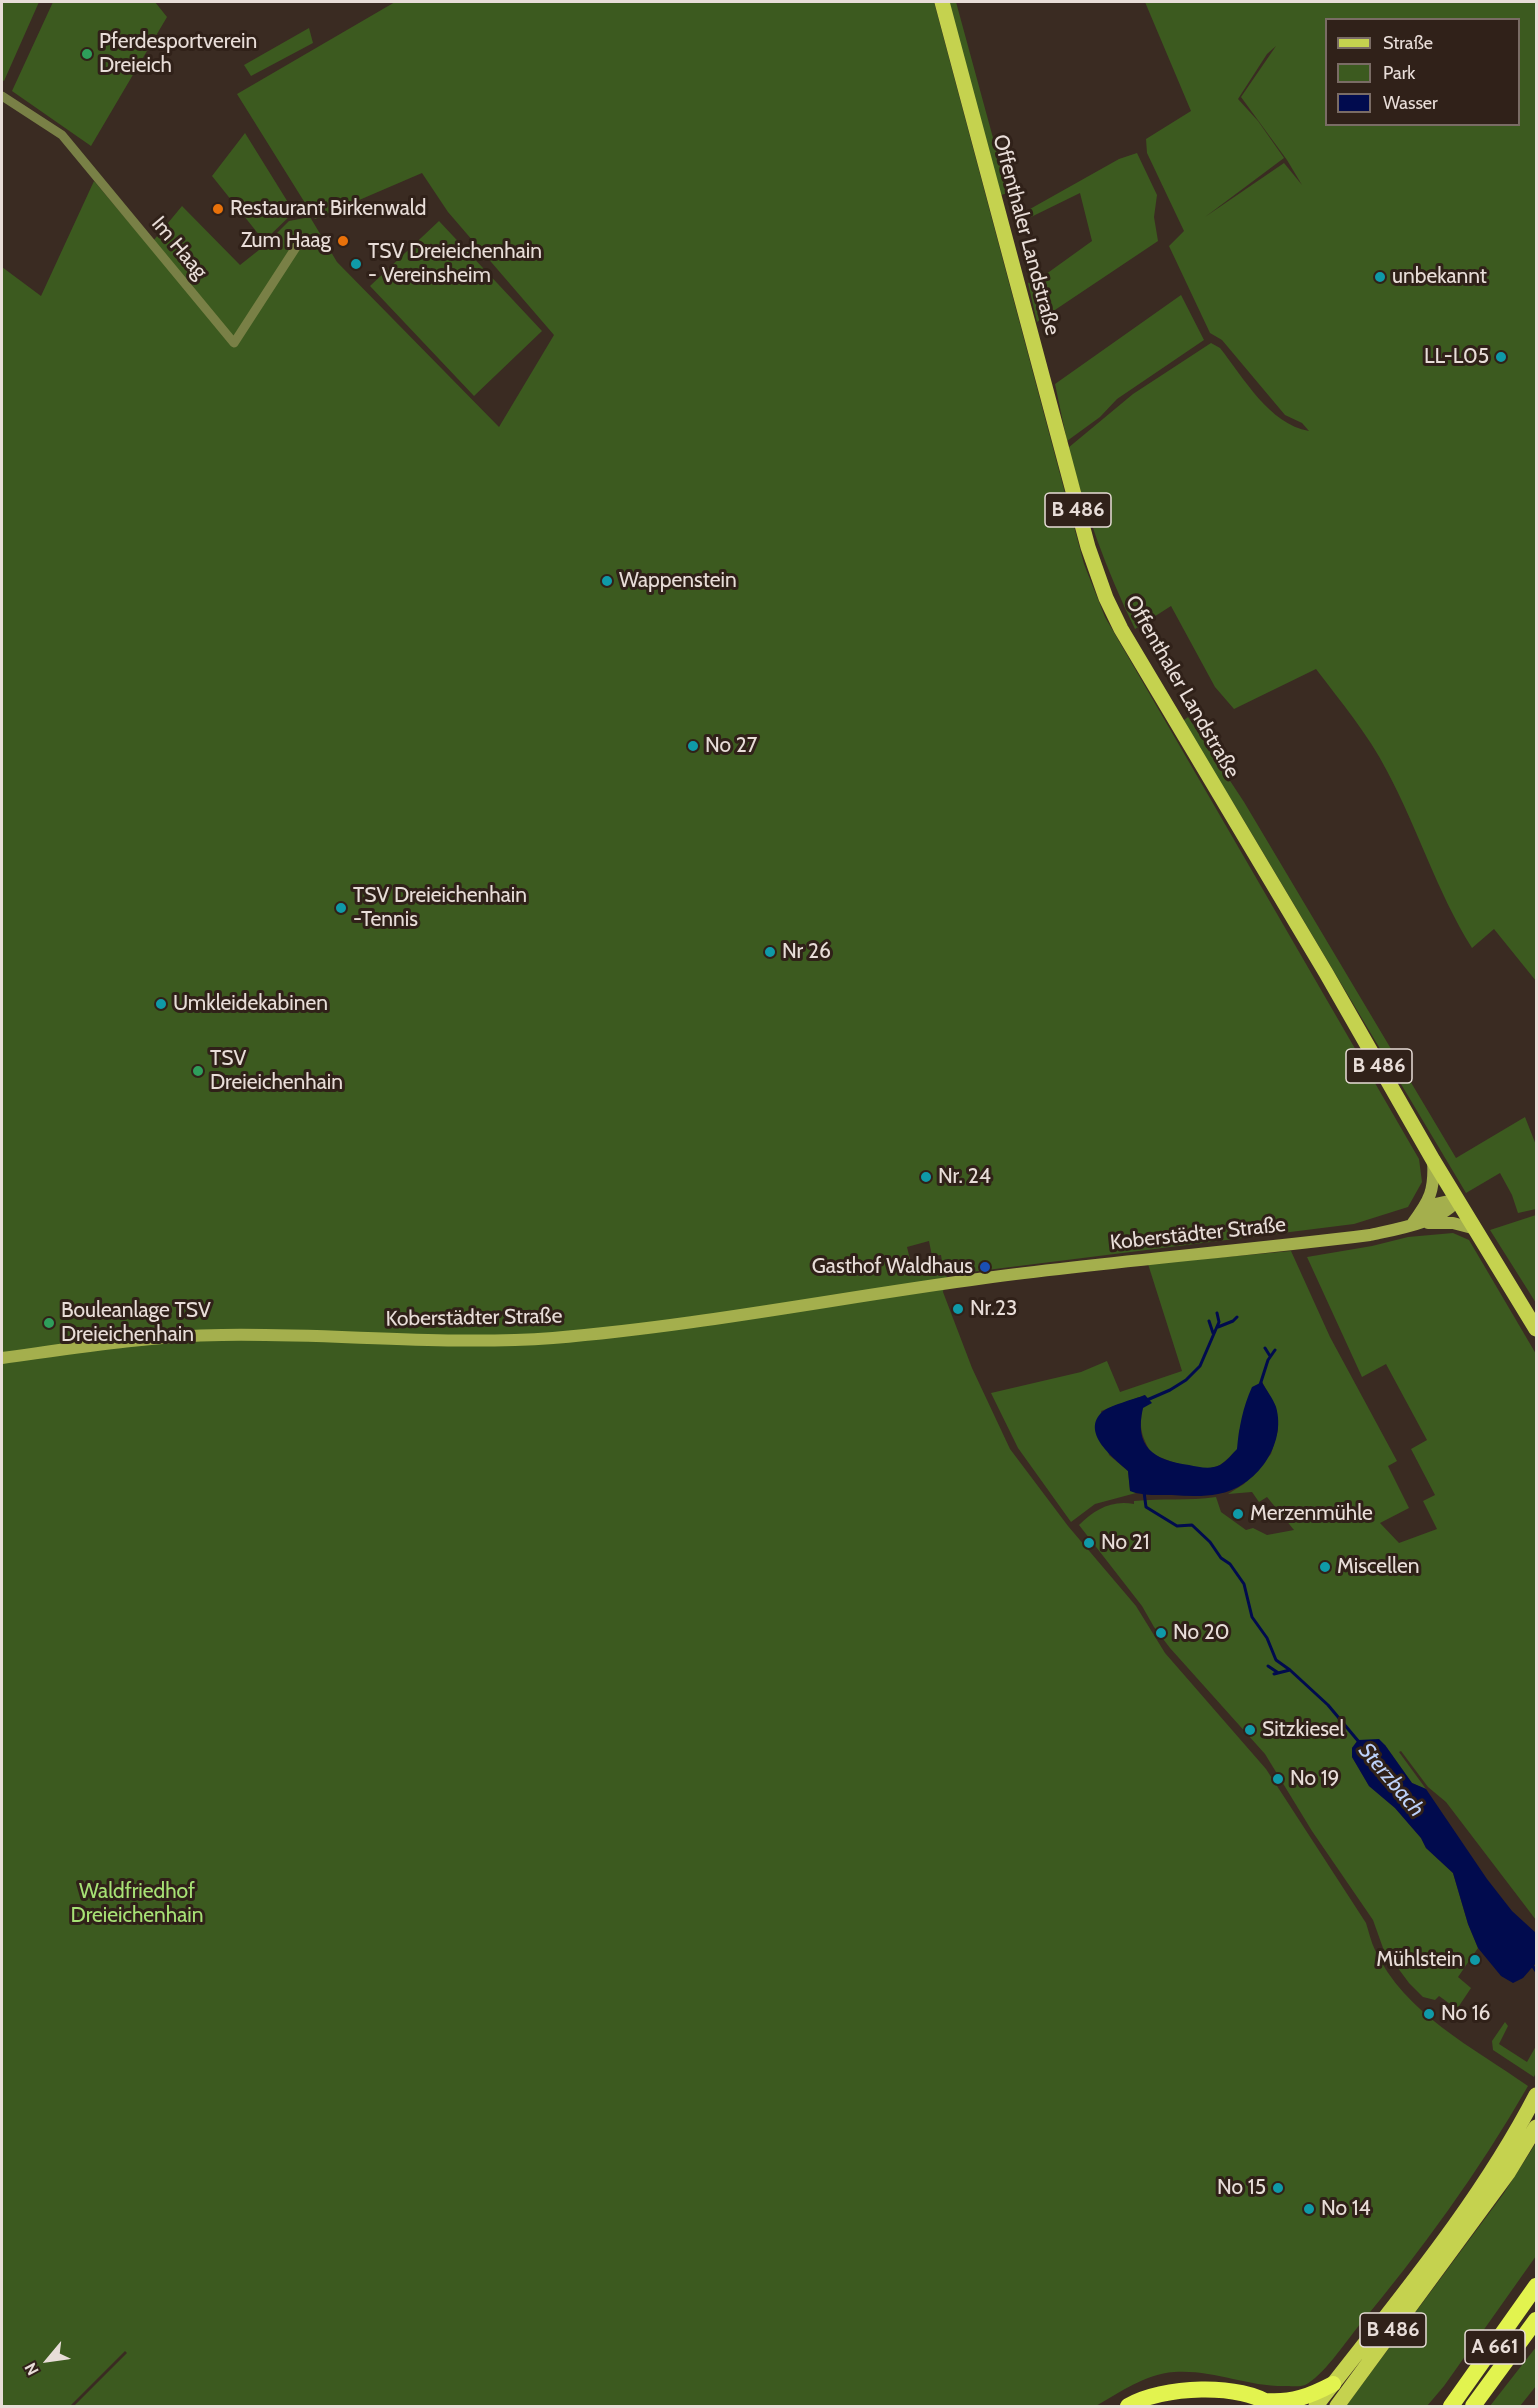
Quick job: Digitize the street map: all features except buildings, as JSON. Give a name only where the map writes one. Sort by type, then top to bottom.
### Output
[{"type":"highway","name":"A 661","points":[[1451,2406],[1536,2286]]},
{"type":"highway","name":"A 661","points":[[1473,2406],[1536,2320]]},
{"type":"highway","points":[[1128,2406],[1155,2394],[1203,2391],[1237,2392],[1269,2404],[1303,2398],[1333,2384]]},
{"type":"highway","points":[[1203,2391],[1221,2397],[1234,2406]]},
{"type":"main road","name":"Offenthaler Landstraße","points":[[942,2],[1088,547],[1106,598],[1121,629],[1320,963],[1433,1160],[1536,1329]]},
{"type":"main road","name":"B 486","points":[[1316,2406],[1487,2179],[1535,2097]]},
{"type":"main road","name":"B 486","points":[[1337,2406],[1508,2172],[1536,2127]]},
{"type":"street","name":"Im Haag","points":[[2,96],[62,135],[234,343],[302,238]]},
{"type":"street","points":[[1412,1224],[1430,1199],[1434,1179],[1433,1160]]},
{"type":"street","points":[[1412,1224],[1435,1204],[1458,1199]]},
{"type":"street","points":[[1412,1224],[1453,1223],[1476,1229]]},
{"type":"street","name":"Koberstädter Straße","points":[[2,1358],[186,1336],[277,1335],[432,1340],[554,1338],[677,1323],[987,1278],[1362,1236],[1395,1230],[1412,1224]]},
{"type":"green space","points":[[2,2],[39,2],[4,81],[2,80]]},
{"type":"green space","name":"Pferdesportverein Dreieich","points":[[53,2],[155,2],[167,17],[91,146],[12,91]]},
{"type":"green space","name":"Waldfriedhof Dreieichenhain","points":[[395,2],[934,2],[1084,564],[1105,617],[1419,1159],[1422,1182],[1408,1207],[1354,1224],[947,1275],[943,1292],[972,1368],[1010,1449],[1068,1526],[1136,1606],[1165,1653],[1266,1769],[1366,1923],[1374,1947],[1388,1972],[1422,2011],[1464,2043],[1528,2086],[1489,2150],[1426,2241],[1333,2359],[1319,2375],[1305,2385],[1273,2386],[1202,2373],[1163,2373],[1143,2380],[1096,2406],[74,2406],[127,2353],[125,2351],[70,2406],[2,2406],[2,267],[41,296],[94,181],[149,246],[182,206],[240,265],[264,246],[289,221],[310,217],[337,262],[499,427],[554,335],[448,212],[422,173],[315,219],[237,94]],"holes":[[[929,1241],[932,1256],[941,1255],[943,1268],[913,1272],[907,1247]]]},
{"type":"green space","points":[[947,2],[956,2],[1008,193],[1001,195]]},
{"type":"green space","points":[[1145,2],[1536,2],[1536,981],[1494,929],[1472,948],[1448,905],[1380,757],[1354,718],[1316,669],[1234,709],[1215,687],[1171,606],[1135,629],[1089,518],[1068,448],[1133,394],[1211,343],[1220,348],[1248,386],[1270,410],[1295,427],[1309,431],[1302,423],[1285,415],[1222,340],[1210,333],[1169,246],[1184,231],[1147,153],[1146,139],[1191,111]],"holes":[[[1276,46],[1241,97],[1287,160],[1302,185],[1284,163],[1205,217],[1284,158],[1258,121],[1238,99],[1267,54]]]},
{"type":"green space","points":[[309,28],[313,43],[251,76],[244,65]]},
{"type":"green space","points":[[245,133],[294,212],[264,241],[212,176]]},
{"type":"green space","points":[[1137,153],[1157,195],[1154,217],[1158,241],[1037,322],[1028,283],[1042,277],[1092,241],[1080,193],[1031,217],[1030,209],[1119,159]]},
{"type":"green space","points":[[439,221],[542,331],[474,396],[370,286]]},
{"type":"green space","points":[[1181,295],[1204,340],[1117,399],[1100,417],[1067,441],[1055,384]]},
{"type":"green space","points":[[1188,717],[1244,802],[1456,1158],[1525,1117],[1536,1145],[1536,1209],[1518,1213],[1512,1195],[1500,1173],[1466,1193],[1204,757],[1183,721]]},
{"type":"green space","points":[[1536,1215],[1536,1303],[1490,1230]]},
{"type":"green space","points":[[1453,1233],[1469,1240],[1536,1354],[1536,1920],[1446,1802],[1428,1787],[1401,1751],[1399,1752],[1426,1789],[1412,1783],[1385,1745],[1358,1740],[1352,1748],[1352,1757],[1369,1786],[1395,1808],[1421,1838],[1426,1848],[1453,1873],[1468,1924],[1478,1948],[1458,1977],[1471,1988],[1457,2009],[1439,1996],[1435,2000],[1423,1997],[1409,1983],[1383,1948],[1373,1920],[1312,1831],[1265,1754],[1170,1648],[1142,1606],[1079,1525],[1104,1507],[1118,1503],[1134,1504],[1134,1501],[1144,1500],[1216,1497],[1221,1512],[1246,1530],[1253,1528],[1267,1535],[1294,1530],[1267,1497],[1259,1502],[1252,1492],[1228,1494],[1244,1484],[1271,1454],[1278,1430],[1276,1407],[1262,1382],[1239,1431],[1238,1449],[1220,1465],[1212,1468],[1186,1466],[1152,1454],[1144,1438],[1141,1425],[1145,1395],[1101,1411],[1109,1455],[1128,1471],[1130,1490],[1136,1493],[1095,1504],[1071,1522],[1018,1448],[991,1393],[1081,1372],[1107,1361],[1120,1392],[1182,1371],[1148,1264],[1291,1251],[1330,1337],[1397,1461],[1388,1466],[1409,1508],[1380,1523],[1399,1543],[1437,1529],[1423,1501],[1435,1495],[1411,1449],[1427,1440],[1386,1364],[1362,1377],[1307,1257],[1372,1246],[1408,1237]]},
{"type":"green space","points":[[1505,2022],[1508,2026],[1499,2044],[1527,2062],[1536,2046],[1534,2077],[1493,2050],[1492,2041]]},
{"type":"green space","points":[[1536,2143],[1536,2256],[1444,2386],[1427,2406],[1346,2406],[1504,2193]]},
{"type":"green space","points":[[1536,2347],[1536,2386],[1520,2406],[1490,2406]]},
{"type":"water","points":[[1262,1382],[1276,1407],[1277,1435],[1273,1449],[1256,1474],[1232,1490],[1195,1496],[1151,1495],[1130,1491],[1128,1471],[1108,1453],[1097,1437],[1096,1421],[1104,1410],[1145,1395],[1152,1403],[1143,1408],[1141,1433],[1149,1449],[1156,1455],[1176,1463],[1204,1468],[1216,1467],[1225,1462],[1237,1449],[1242,1417],[1249,1395],[1252,1387]]},
{"type":"water","points":[[1379,1739],[1412,1783],[1426,1789],[1487,1879],[1512,1911],[1536,1933],[1536,1963],[1523,1978],[1513,1983],[1501,1976],[1478,1948],[1468,1924],[1453,1873],[1426,1848],[1421,1838],[1395,1808],[1369,1786],[1352,1757],[1352,1748],[1358,1740]]},
{"type":"waterway","points":[[1147,1400],[1186,1380],[1200,1366],[1219,1322],[1217,1313]]},
{"type":"waterway","points":[[1218,1327],[1237,1317]]},
{"type":"waterway","points":[[1209,1321],[1213,1333]]},
{"type":"waterway","points":[[1265,1348],[1270,1356]]},
{"type":"waterway","points":[[1260,1385],[1268,1360],[1275,1350]]},
{"type":"waterway","name":"Sterzbach","points":[[1144,1492],[1146,1507],[1177,1526],[1192,1525],[1210,1542],[1221,1558],[1230,1564],[1244,1584],[1252,1617],[1267,1638],[1276,1660],[1328,1705],[1359,1742]]},
{"type":"waterway","points":[[1268,1666],[1277,1672]]},
{"type":"waterway","points":[[1274,1674],[1290,1670]]},
{"type":"waterway","name":"Sterzbach","points":[[1532,1965],[1536,1971]]},
{"type":"place","name":"Pferdesportverein Dreieich","points":[[87,54]]},
{"type":"place","name":"Restaurant Birkenwald","points":[[218,209]]},
{"type":"place","name":"Zum Haag","points":[[343,241]]},
{"type":"place","name":"TSV Dreieichenhain - Vereinsheim","points":[[356,264]]},
{"type":"place","name":"unbekannt","points":[[1380,277]]},
{"type":"place","name":"LL-L05","points":[[1501,357]]},
{"type":"place","name":"Wappenstein","points":[[607,581]]},
{"type":"place","name":"No 27","points":[[693,746]]},
{"type":"place","name":"TSV Dreieichenhain -Tennis","points":[[341,908]]},
{"type":"place","name":"Nr 26","points":[[770,952]]},
{"type":"place","name":"Umkleidekabinen","points":[[161,1004]]},
{"type":"place","name":"TSV Dreieichenhain","points":[[198,1071]]},
{"type":"place","name":"Nr. 24","points":[[926,1177]]},
{"type":"place","name":"Gasthof Waldhaus","points":[[985,1267]]},
{"type":"place","name":"Nr.23","points":[[958,1309]]},
{"type":"place","name":"Bouleanlage TSV Dreieichenhain","points":[[49,1323]]},
{"type":"place","name":"Merzenmühle","points":[[1238,1514]]},
{"type":"place","name":"No 21","points":[[1089,1543]]},
{"type":"place","name":"Miscellen","points":[[1325,1567]]},
{"type":"place","name":"No 20","points":[[1161,1633]]},
{"type":"place","name":"Sitzkiesel","points":[[1250,1730]]},
{"type":"place","name":"No 19","points":[[1278,1779]]},
{"type":"place","name":"Mühlstein","points":[[1475,1960]]},
{"type":"place","name":"No 16","points":[[1429,2014]]},
{"type":"place","name":"No 15","points":[[1278,2188]]},
{"type":"place","name":"No 14","points":[[1309,2209]]}]
